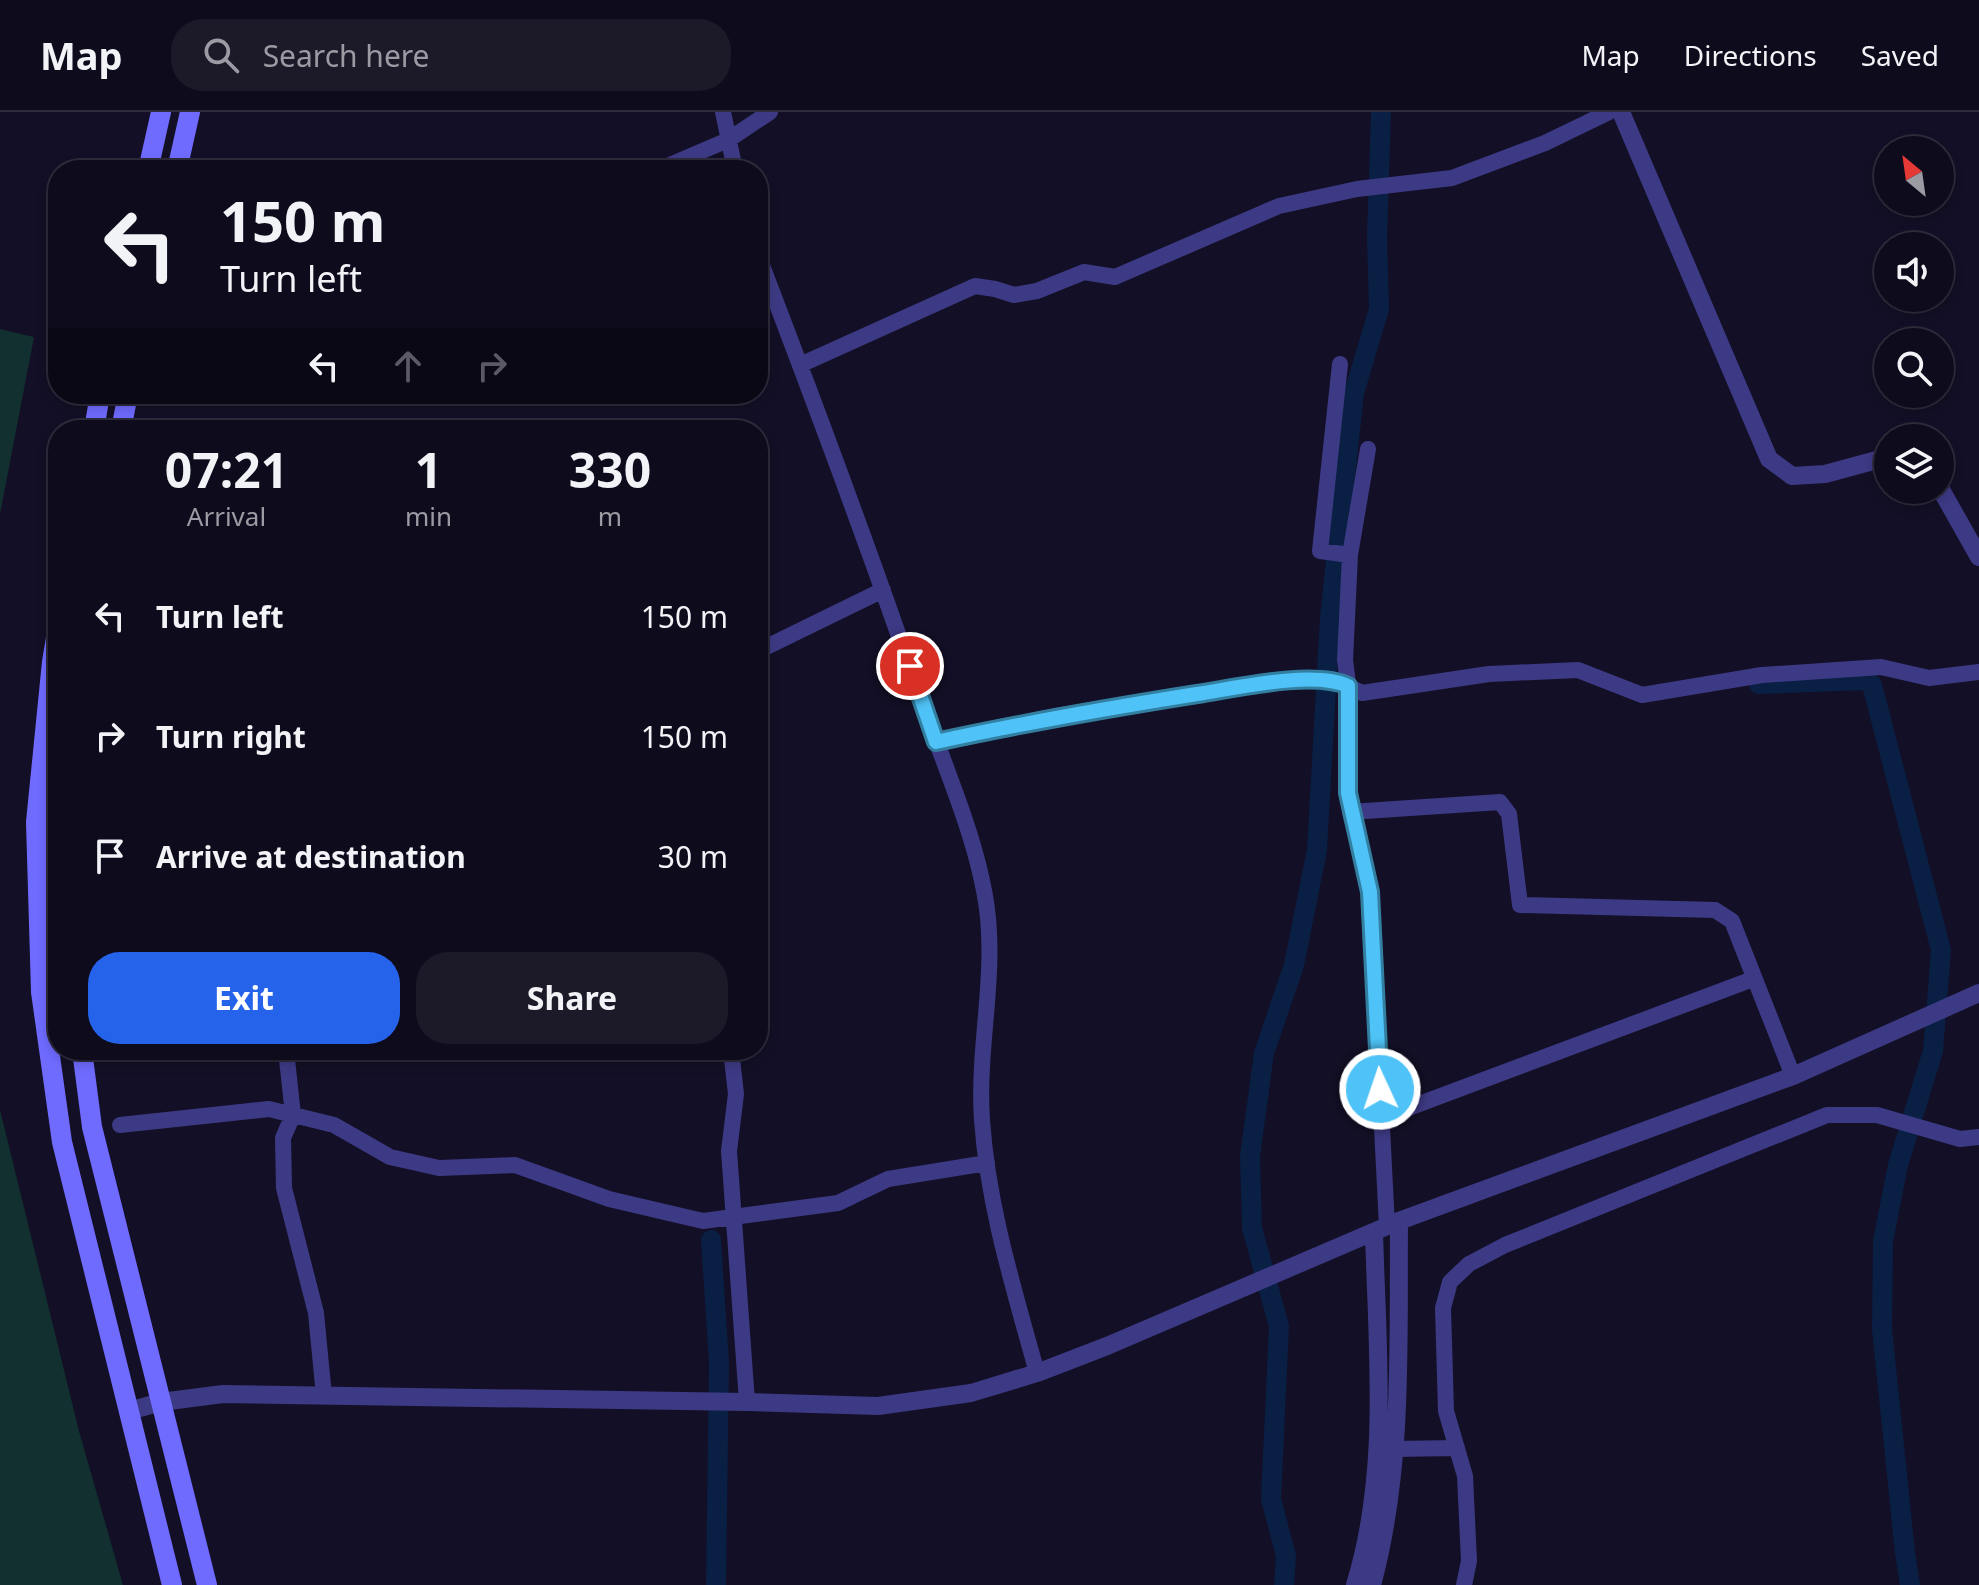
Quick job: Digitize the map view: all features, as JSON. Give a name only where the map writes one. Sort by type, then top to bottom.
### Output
[{"type":"main road","points":[[150,160],[161,112]]},
{"type":"main road","points":[[179,160],[190,112]]},
{"type":"main road","points":[[48,702],[36,822],[41,992],[48,1042]]},
{"type":"main road","points":[[51,1060],[62,1142],[172,1585]]},
{"type":"main road","points":[[83,1060],[92,1127],[207,1585]]},
{"type":"street","points":[[723,112],[733,160]]},
{"type":"street","points":[[681,160],[728,140],[770,112]]},
{"type":"street","points":[[800,365],[975,286],[1014,295],[1037,291],[1084,272],[1115,277],[1279,206],[1357,189],[1452,178],[1545,143],[1609,112]]},
{"type":"street","points":[[1621,112],[1769,459],[1792,476],[1825,474],[1874,461]]},
{"type":"street","points":[[768,281],[883,590],[973,849],[987,910],[989,998],[980,1066],[992,1206],[1037,1373]]},
{"type":"street","points":[[1340,364],[1320,551],[1349,555]]},
{"type":"street","points":[[1368,449],[1349,555],[1342,683],[1350,812],[1370,892],[1398,1399],[1387,1512],[1372,1585]]},
{"type":"street","points":[[1949,504],[1979,557]]},
{"type":"street","points":[[768,646],[883,590]]},
{"type":"street","points":[[936,742],[1055,716],[1283,681],[1342,683],[1362,693],[1489,674],[1578,670],[1642,695],[1762,675],[1881,667],[1929,678],[1979,672]]},
{"type":"street","points":[[1350,812],[1500,802],[1509,814],[1520,905],[1715,910],[1732,921],[1793,1076]]},
{"type":"street","points":[[1382,1118],[1753,979]]},
{"type":"street","points":[[129,1411],[161,1402],[223,1394],[878,1406],[971,1393],[1037,1373],[1107,1346],[1387,1226],[1793,1076],[1978,993]]},
{"type":"street","points":[[287,1060],[293,1115],[283,1138],[284,1188],[316,1313],[324,1396]]},
{"type":"street","points":[[732,1060],[736,1094],[729,1151],[746,1402]]},
{"type":"street","points":[[120,1125],[269,1109],[334,1125],[390,1157],[439,1168],[515,1165],[609,1199],[703,1221],[838,1203],[888,1179],[987,1163]]},
{"type":"street","points":[[1464,1585],[1469,1561],[1465,1476],[1446,1411],[1443,1308],[1450,1282],[1469,1264],[1505,1245],[1827,1115],[1877,1115],[1960,1139],[1979,1137]]},
{"type":"street","points":[[1355,1585],[1371,1508],[1379,1440],[1387,1226]]},
{"type":"street","points":[[1393,1449],[1457,1448]]},
{"type":"green space","points":[[0,329],[34,337],[0,514]]},
{"type":"green space","points":[[0,1110],[79,1431],[123,1585],[0,1585]]},
{"type":"waterway","points":[[1284,1585],[1286,1556],[1271,1499],[1279,1326],[1252,1228],[1250,1156],[1264,1053],[1294,965],[1317,850],[1330,617],[1354,393],[1379,309],[1377,237],[1381,112]]},
{"type":"waterway","points":[[1759,684],[1865,680],[1872,685],[1941,950],[1933,1051],[1898,1165],[1883,1241],[1882,1329],[1910,1585]]},
{"type":"waterway","points":[[711,1240],[719,1363],[716,1585]]},
{"type":"route","points":[[910,666],[936,742],[1055,716],[1283,681],[1335,680],[1348,686],[1348,793],[1370,892],[1380,1089]]}]
